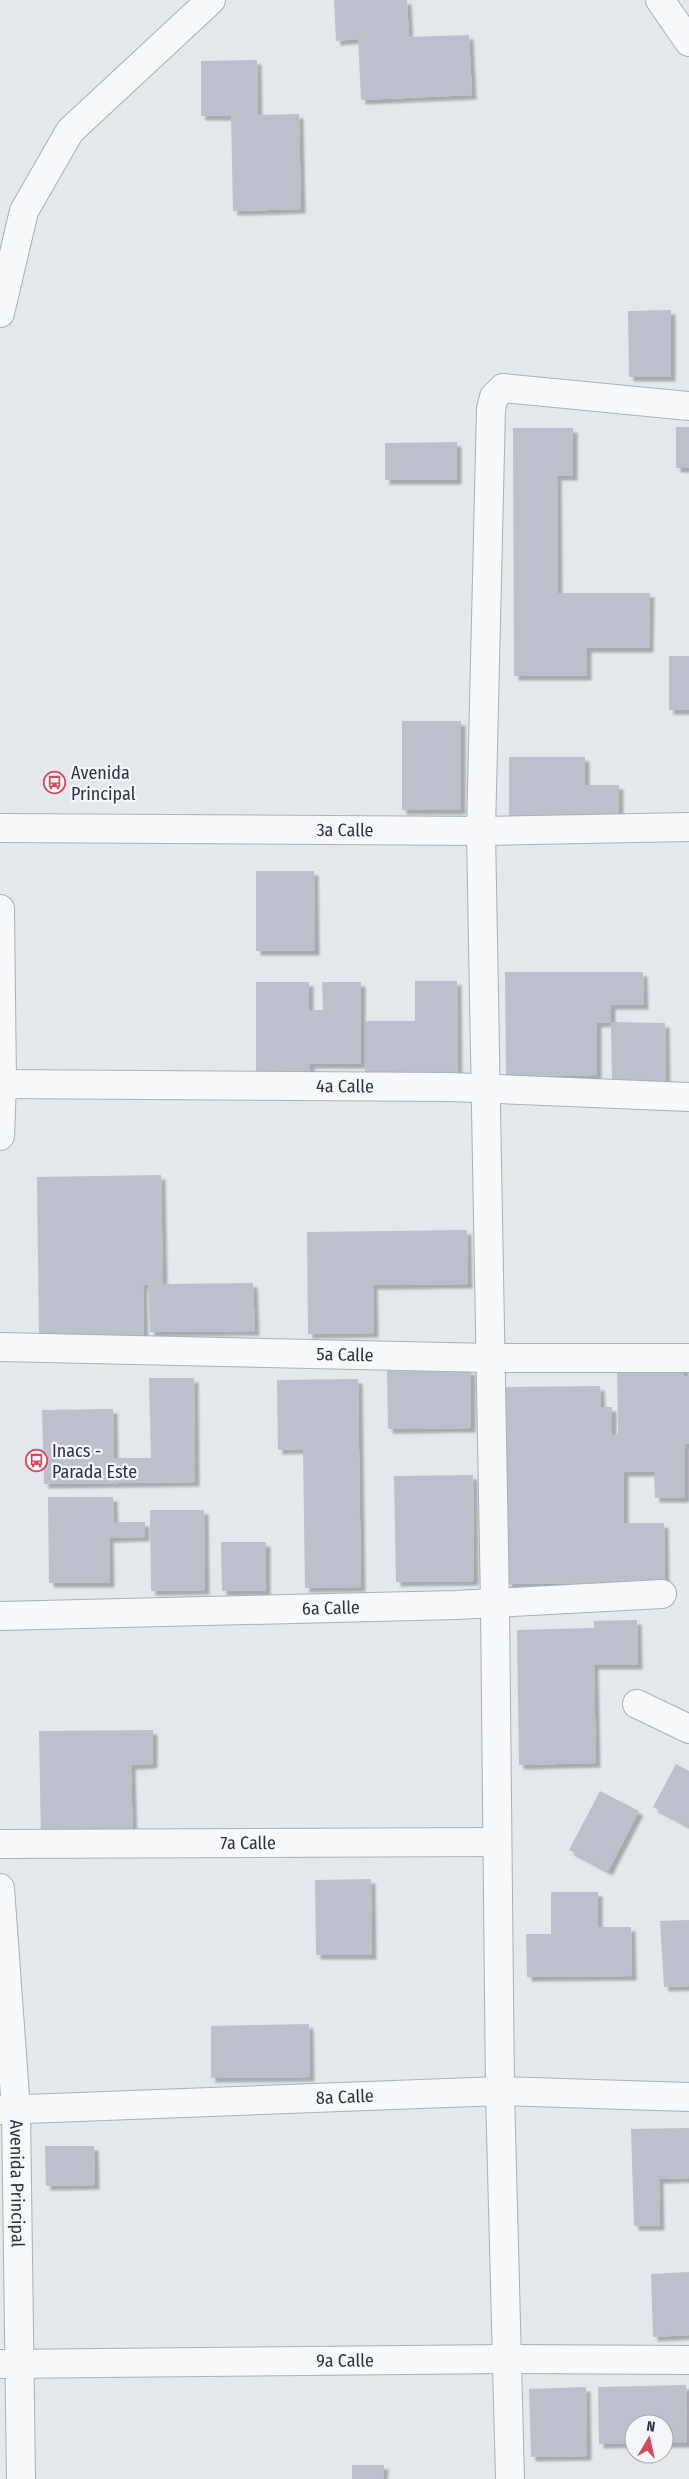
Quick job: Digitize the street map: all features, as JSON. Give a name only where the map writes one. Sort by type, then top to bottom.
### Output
[{"type":"street","points":[[0,313],[24,211],[70,130],[211,0]]},
{"type":"street","points":[[660,0],[689,42]]},
{"type":"street","points":[[510,2479],[500,2091],[495,1604],[481,831],[491,409],[494,397],[504,388],[689,406]]},
{"type":"street","name":"3a Calle","points":[[0,828],[481,831],[689,827]]},
{"type":"street","points":[[0,908],[0,1136]]},
{"type":"street","name":"4a Calle","points":[[1,1084],[485,1088],[689,1097]]},
{"type":"street","name":"5a Calle","points":[[0,1347],[490,1358],[689,1358]]},
{"type":"street","name":"6a Calle","points":[[0,1616],[495,1604],[662,1594]]},
{"type":"street","points":[[638,1704],[689,1728]]},
{"type":"street","name":"7a Calle","points":[[0,1844],[496,1842]]},
{"type":"street","name":"Avenida Principal","points":[[0,1888],[8,2110],[10,2364],[21,2479]]},
{"type":"street","name":"8a Calle","points":[[8,2110],[500,2091],[689,2097]]},
{"type":"street","name":"9a Calle","points":[[10,2364],[507,2358],[689,2360]]},
{"type":"building","points":[[334,0],[407,0],[409,37],[469,35],[472,95],[361,100],[358,39],[336,41]]},
{"type":"building","points":[[257,60],[258,115],[299,114],[301,209],[233,211],[231,116],[201,116],[201,61]]},
{"type":"building","points":[[671,310],[671,377],[629,377],[628,311]]},
{"type":"building","points":[[676,427],[689,427],[689,468],[676,468]]},
{"type":"building","points":[[513,428],[573,428],[573,476],[557,476],[558,593],[650,593],[649,648],[587,648],[587,676],[514,676]]},
{"type":"building","points":[[457,442],[457,480],[385,480],[385,443]]},
{"type":"building","points":[[669,656],[689,656],[689,710],[669,710]]},
{"type":"building","points":[[402,721],[461,721],[461,810],[402,810]]},
{"type":"building","points":[[509,757],[585,757],[585,785],[619,785],[619,820],[509,820]]},
{"type":"building","points":[[256,871],[314,871],[315,951],[256,951]]},
{"type":"building","points":[[505,972],[643,972],[644,1005],[611,1005],[611,1022],[597,1023],[597,1075],[506,1076]]},
{"type":"building","points":[[415,981],[457,981],[458,1075],[365,1075],[365,1021],[415,1021]]},
{"type":"building","points":[[256,982],[309,982],[309,1010],[323,1010],[322,982],[361,982],[361,1064],[310,1064],[310,1079],[256,1078]]},
{"type":"building","points":[[611,1022],[665,1023],[666,1083],[612,1083]]},
{"type":"building","points":[[161,1175],[163,1284],[253,1283],[255,1331],[150,1332],[148,1284],[143,1285],[144,1335],[39,1336],[37,1177]]},
{"type":"building","points":[[467,1230],[468,1284],[373,1285],[374,1333],[308,1334],[307,1232]]},
{"type":"building","points":[[684,1365],[684,1376],[689,1376],[689,1444],[685,1444],[685,1498],[655,1498],[654,1472],[624,1472],[624,1523],[664,1523],[665,1582],[507,1584],[504,1387],[600,1386],[601,1407],[612,1407],[612,1435],[618,1435],[617,1366]]},
{"type":"building","points":[[471,1370],[471,1428],[388,1429],[387,1371]]},
{"type":"building","points":[[149,1378],[194,1378],[195,1482],[44,1484],[42,1410],[113,1409],[114,1458],[151,1458]]},
{"type":"building","points":[[358,1379],[361,1587],[305,1588],[303,1449],[278,1450],[277,1380]]},
{"type":"building","points":[[473,1475],[474,1581],[396,1582],[394,1476]]},
{"type":"building","points":[[48,1497],[113,1497],[114,1522],[145,1522],[145,1537],[109,1538],[110,1583],[49,1583]]},
{"type":"building","points":[[150,1510],[204,1510],[205,1590],[151,1591]]},
{"type":"building","points":[[221,1542],[266,1542],[266,1591],[222,1591]]},
{"type":"building","points":[[637,1620],[638,1665],[594,1665],[596,1763],[519,1765],[517,1630],[594,1628],[594,1621]]},
{"type":"building","points":[[153,1730],[153,1764],[131,1765],[133,1840],[41,1841],[39,1731]]},
{"type":"building","points":[[676,1764],[689,1771],[689,1826],[653,1807]]},
{"type":"building","points":[[600,1791],[639,1811],[608,1871],[569,1850]]},
{"type":"building","points":[[371,1879],[372,1955],[316,1955],[315,1880]]},
{"type":"building","points":[[551,1892],[598,1892],[598,1927],[631,1927],[632,1976],[527,1977],[526,1934],[551,1934]]},
{"type":"building","points":[[689,1920],[689,1986],[664,1987],[660,1921]]},
{"type":"building","points":[[309,2024],[310,2077],[211,2078],[211,2026]]},
{"type":"building","points":[[689,2128],[689,2178],[659,2179],[660,2226],[634,2226],[631,2129]]},
{"type":"building","points":[[45,2146],[94,2146],[95,2185],[46,2186]]},
{"type":"building","points":[[689,2272],[689,2335],[653,2337],[651,2274]]},
{"type":"building","points":[[686,2385],[687,2443],[674,2443],[674,2414],[624,2414],[624,2443],[599,2444],[598,2387]]},
{"type":"building","points":[[586,2387],[587,2456],[531,2457],[529,2389]]},
{"type":"building","points":[[352,2465],[384,2465],[383,2479],[352,2479]]},
{"type":"place","name":"Avenida Principal","points":[[55,783]]},
{"type":"place","name":"Inacs - Parada Este","points":[[36,1461]]}]
